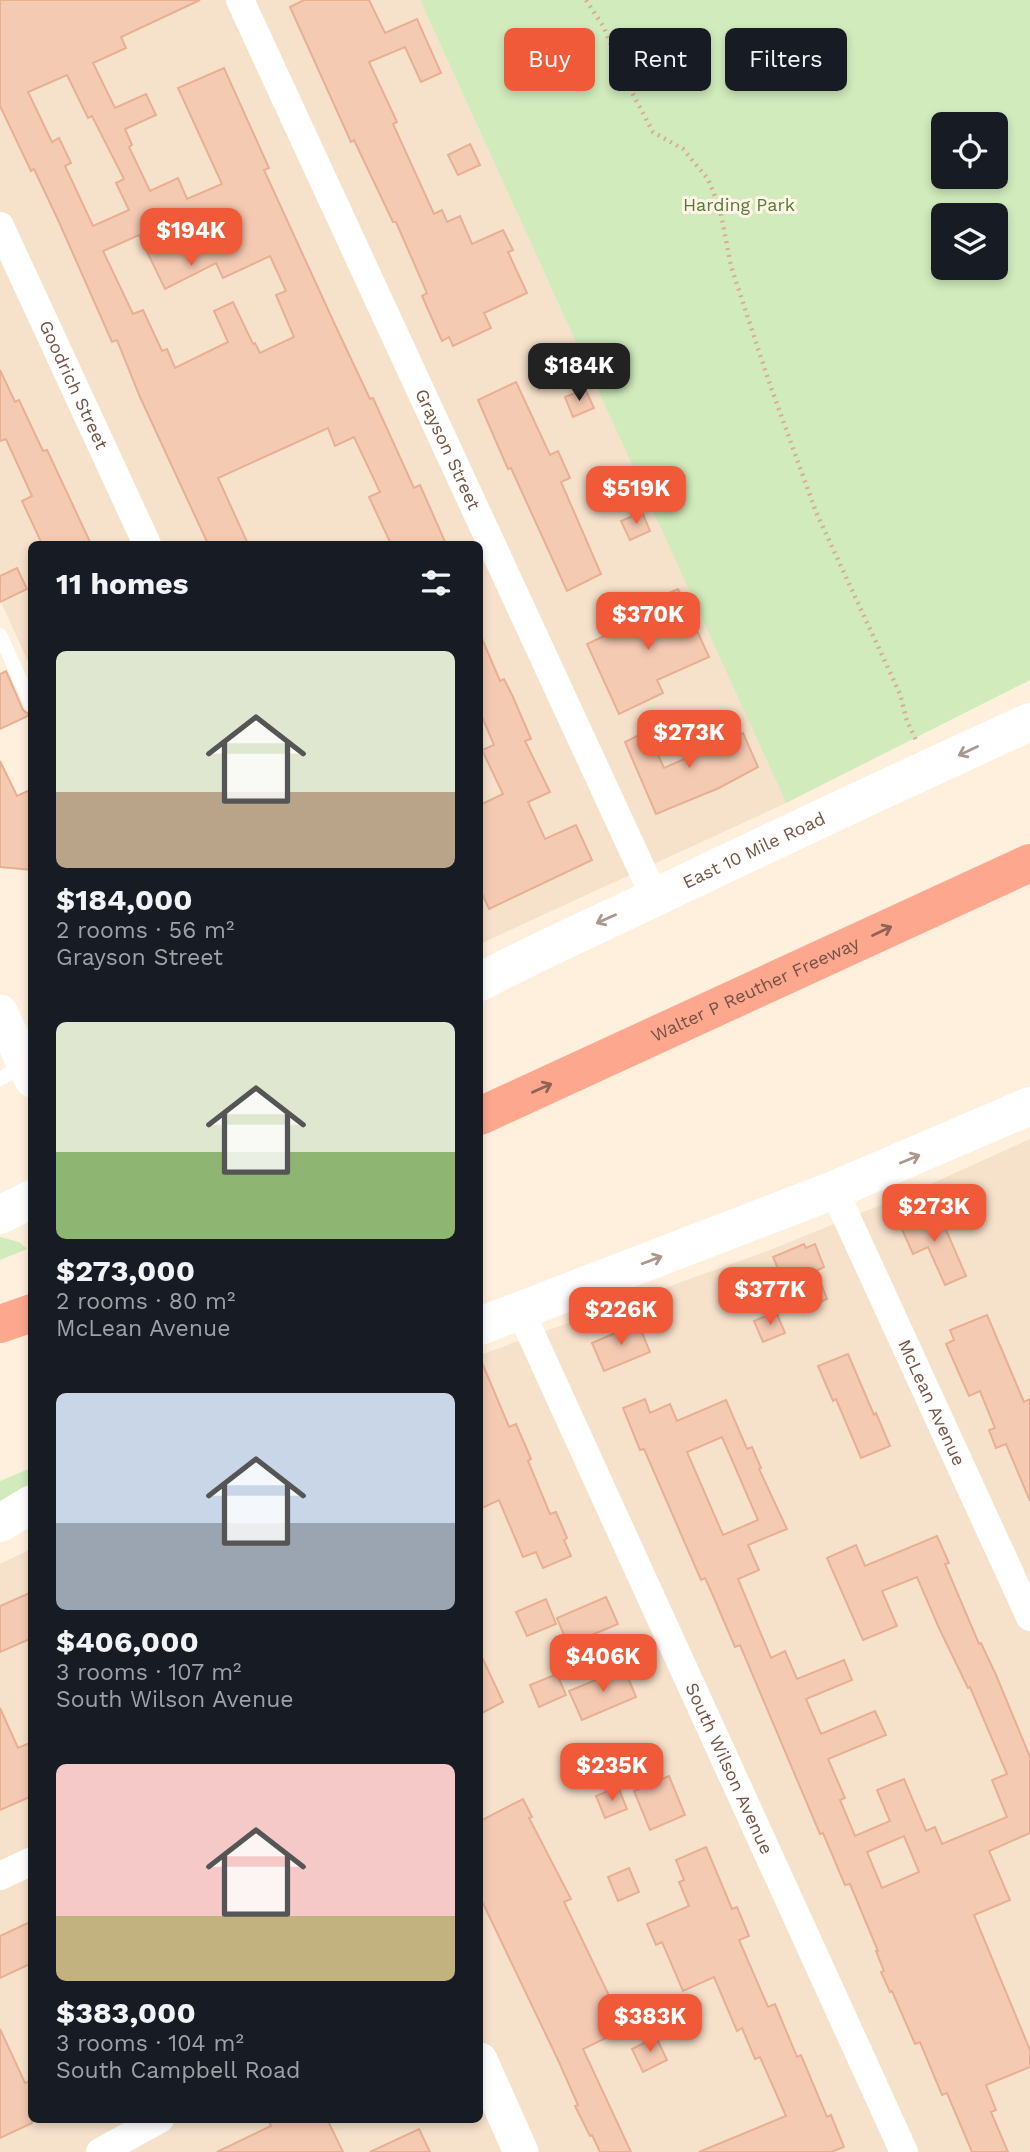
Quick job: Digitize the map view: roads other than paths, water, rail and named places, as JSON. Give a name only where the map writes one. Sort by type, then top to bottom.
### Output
[{"type":"highway","name":"Walter P Reuther Freeway","points":[[483,1115],[1030,863]]},
{"type":"highway","points":[[0,1324],[28,1314]]},
{"type":"main road","name":"East 10 Mile Road","points":[[483,980],[771,841],[1030,722]]},
{"type":"main road","points":[[483,1325],[834,1190],[1030,1106]]},
{"type":"main road","points":[[0,1217],[28,1201]]},
{"type":"main road","points":[[0,1217],[28,1228]]},
{"type":"main road","points":[[0,1523],[28,1506]]},
{"type":"main road","points":[[0,1540],[28,1527]]},
{"type":"street","name":"Grayson Street","points":[[240,0],[655,898]]},
{"type":"street","name":"Goodrich Street","points":[[0,226],[146,541]]},
{"type":"street","points":[[0,1012],[22,1070]]},
{"type":"street","name":"McLean Avenue","points":[[834,1190],[1030,1617]]},
{"type":"street","name":"South Wilson Avenue","points":[[520,1310],[904,2152]]},
{"type":"street","points":[[0,1876],[28,1863]]},
{"type":"street","points":[[483,2067],[521,2152]]},
{"type":"street","points":[[100,2152],[153,2123]]},
{"type":"lane","points":[[0,635],[28,697]]},
{"type":"park label","name":"Harding Park","points":[[739,205]]}]
